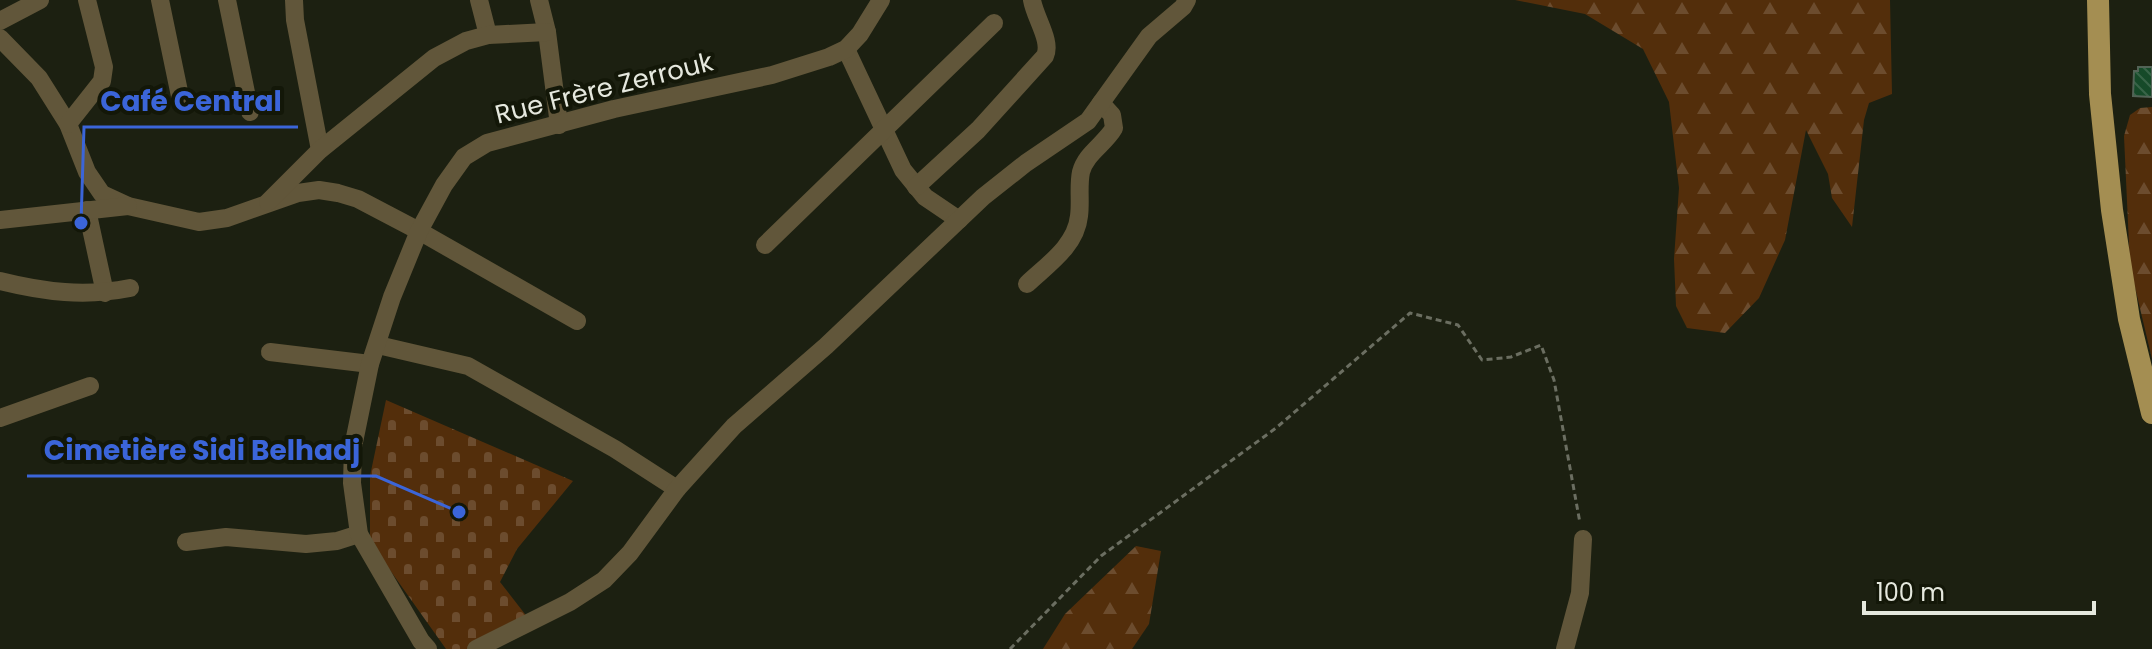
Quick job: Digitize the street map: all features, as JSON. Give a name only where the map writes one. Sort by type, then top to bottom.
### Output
[{"type":"main road","points":[[2098,0],[2100,94],[2112,210],[2129,319],[2152,413]]},
{"type":"street","points":[[0,21],[40,0]]},
{"type":"street","points":[[68,124],[102,81],[104,67],[87,0]]},
{"type":"street","points":[[160,0],[181,101]]},
{"type":"street","points":[[227,0],[250,112]]},
{"type":"street","points":[[294,0],[295,20],[320,150]]},
{"type":"street","points":[[479,0],[488,35]]},
{"type":"street","points":[[539,0],[547,32],[559,125]]},
{"type":"street","points":[[881,0],[860,34],[846,49],[903,170],[925,197],[959,220]]},
{"type":"street","points":[[916,187],[978,130],[1045,56],[1048,49],[1046,40],[1034,15],[1032,0]]},
{"type":"street","points":[[476,649],[570,602],[604,580],[630,553],[677,489],[734,426],[826,346],[959,220],[1026,163],[1088,121],[1149,36],[1187,0]]},
{"type":"street","points":[[765,245],[994,23]]},
{"type":"street","points":[[267,203],[320,150],[434,58],[466,41],[488,35],[547,32]]},
{"type":"street","points":[[0,38],[39,78],[68,124],[87,172],[102,194],[128,206],[199,222],[227,218],[267,203],[319,190],[338,193],[358,199],[419,231],[577,321]]},
{"type":"street","name":"Rue Frère Zerrouk","points":[[428,649],[359,534],[352,483],[353,447],[370,364],[392,297],[419,231],[444,185],[464,157],[487,143],[614,109],[772,75],[846,49]]},
{"type":"street","points":[[1027,284],[1075,234],[1079,219],[1081,172],[1088,158],[1114,128],[1112,115],[1101,103]]},
{"type":"street","points":[[0,220],[128,206]]},
{"type":"street","points":[[87,210],[105,293]]},
{"type":"street","points":[[0,281],[55,293],[105,293],[130,288]]},
{"type":"street","points":[[378,345],[468,366],[615,449],[677,489]]},
{"type":"street","points":[[270,352],[370,364]]},
{"type":"street","points":[[0,418],[90,386]]},
{"type":"street","points":[[186,542],[226,537],[306,544],[337,541],[359,534]]},
{"type":"street","points":[[1565,649],[1580,593],[1583,539]]},
{"type":"path","points":[[1010,649],[1101,556],[1276,428],[1410,313],[1458,325],[1482,360],[1511,357],[1541,345],[1554,380],[1583,539]]},
{"type":"green space","points":[[1515,0],[1890,0],[1892,94],[1869,103],[1864,120],[1852,227],[1832,198],[1828,174],[1806,130],[1785,240],[1759,298],[1725,333],[1687,328],[1676,306],[1674,259],[1679,188],[1669,102],[1643,49],[1585,14]]},
{"type":"green space","points":[[2152,107],[2152,359],[2130,266],[2124,136],[2130,115],[2140,108]]},
{"type":"green space","points":[[386,400],[573,481],[517,549],[500,582],[528,618],[484,649],[446,649],[370,542],[370,476]]},
{"type":"green space","points":[[1136,546],[1161,551],[1149,624],[1132,649],[1043,649],[1065,614]]},
{"type":"building","points":[[2138,67],[2152,67],[2152,97],[2133,96],[2134,71],[2138,71]]},
{"type":"place","name":"Café Central","points":[[81,223]]},
{"type":"place","name":"Cimetière Sidi Belhadj","points":[[459,512]]}]
